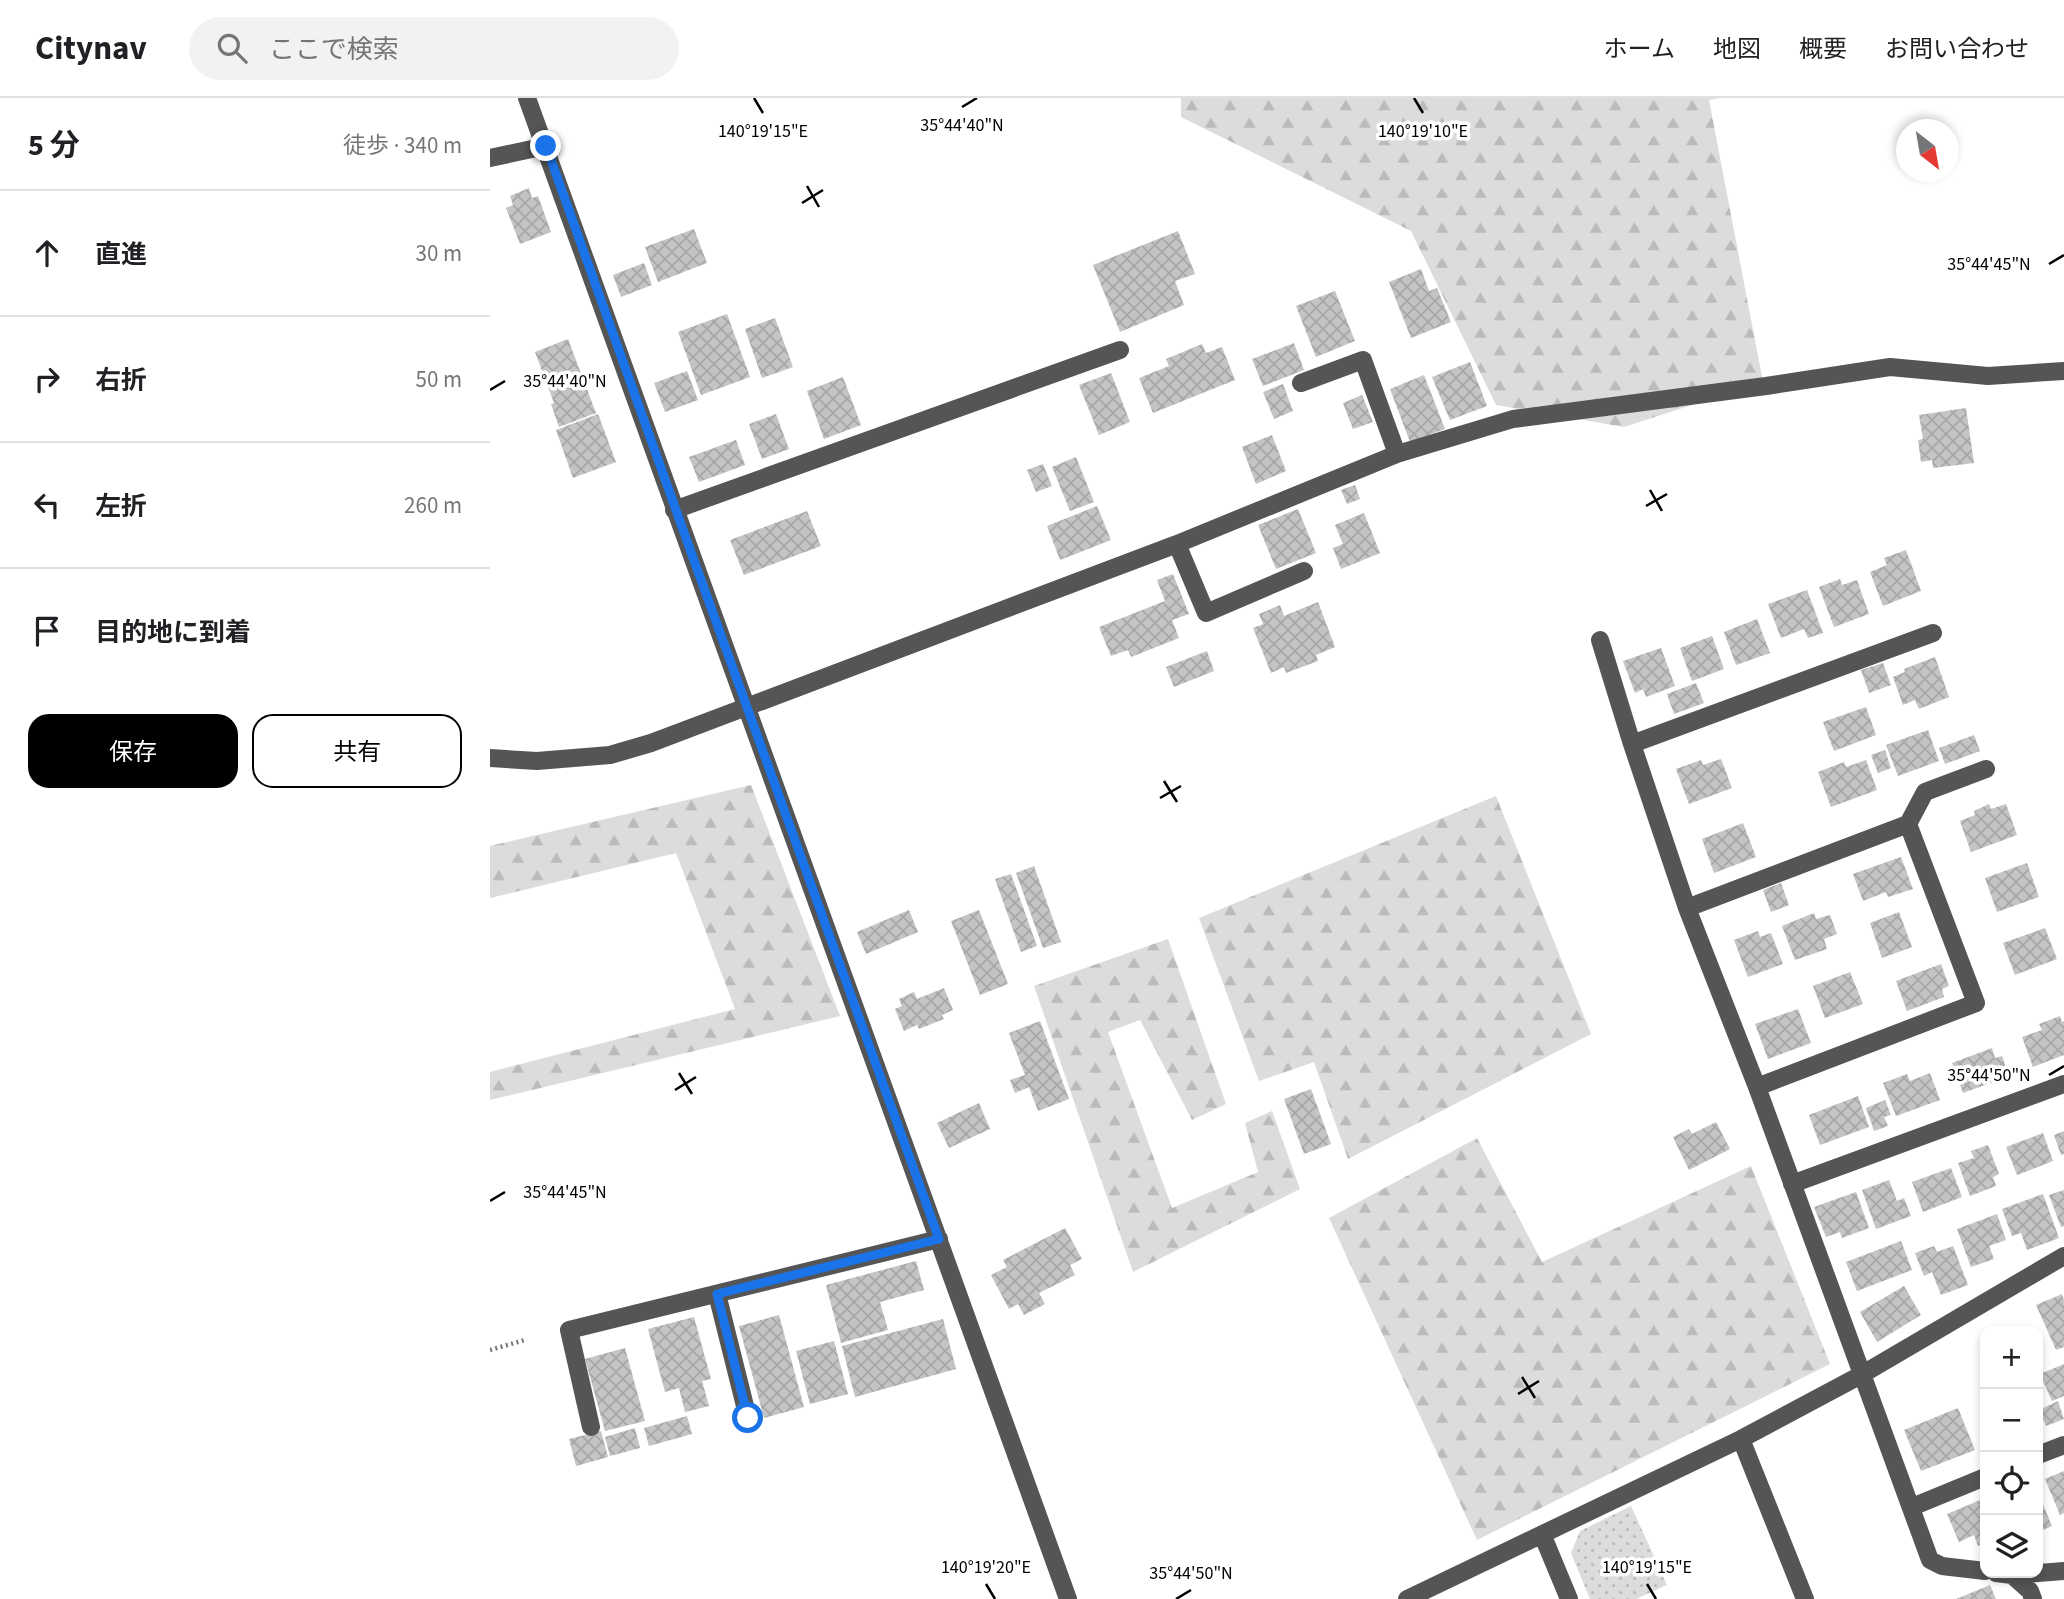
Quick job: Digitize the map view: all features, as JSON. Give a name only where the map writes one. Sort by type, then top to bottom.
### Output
[{"type":"street","points":[[527,98],[1068,1599]]},
{"type":"street","points":[[490,158],[546,146]]},
{"type":"street","points":[[674,510],[1120,350]]},
{"type":"street","points":[[1301,383],[1363,360],[1397,454]]},
{"type":"street","points":[[490,758],[537,761],[610,755],[651,743],[1177,544],[1397,454],[1513,419],[1889,367],[1988,376],[2064,371]]},
{"type":"street","points":[[1177,544],[1206,613],[1304,571]]},
{"type":"street","points":[[1632,744],[1933,633]]},
{"type":"street","points":[[1600,640],[1687,908],[1757,1087],[1930,1560],[1942,1566],[1980,1571]]},
{"type":"street","points":[[1687,908],[1908,824],[1925,792],[1986,769]]},
{"type":"street","points":[[1757,1087],[1976,1003],[1908,824]]},
{"type":"street","points":[[1792,1184],[2064,1084]]},
{"type":"street","points":[[591,1427],[569,1330],[939,1239]]},
{"type":"street","points":[[1407,1599],[1741,1439],[1861,1375],[2064,1256]]},
{"type":"street","points":[[717,1294],[748,1418]]},
{"type":"street","points":[[1741,1439],[1805,1599]]},
{"type":"street","points":[[2043,1453],[2064,1445]]},
{"type":"street","points":[[1912,1507],[1980,1479]]},
{"type":"street","points":[[1542,1534],[1569,1599]]},
{"type":"street","points":[[2043,1572],[2064,1571]]},
{"type":"street","points":[[2010,1578],[2030,1591],[2033,1599]]},
{"type":"path","points":[[490,1350],[525,1340]]},
{"type":"green space","points":[[1181,98],[1720,98],[1709,100],[1763,382],[1624,427],[1496,405],[1411,231],[1181,117]]},
{"type":"green space","points":[[751,785],[840,1016],[490,1100],[490,1072],[735,1009],[676,853],[490,898],[490,846]]},
{"type":"green space","points":[[1496,796],[1591,1034],[1348,1159],[1314,1062],[1259,1081],[1199,918]]},
{"type":"green space","points":[[1168,939],[1226,1104],[1192,1120],[1140,1020],[1108,1032],[1172,1208],[1258,1172],[1245,1123],[1272,1111],[1300,1189],[1133,1272],[1034,986]]},
{"type":"green space","points":[[1477,1138],[1542,1262],[1751,1166],[1830,1364],[1477,1540],[1329,1218]]},
{"type":"green space","points":[[1631,1506],[1667,1585],[1636,1599],[1590,1599],[1571,1553],[1580,1531]]},
{"type":"building","points":[[529,188],[532,198],[538,196],[551,232],[520,244],[506,208],[513,205],[510,196]]},
{"type":"building","points":[[694,229],[707,263],[658,282],[645,247]]},
{"type":"building","points":[[1178,231],[1195,274],[1175,281],[1184,305],[1120,332],[1093,265]]},
{"type":"building","points":[[644,263],[652,285],[621,297],[613,275]]},
{"type":"building","points":[[1421,269],[1429,291],[1437,288],[1451,322],[1411,338],[1389,282]]},
{"type":"building","points":[[1335,291],[1355,341],[1316,357],[1296,306]]},
{"type":"building","points":[[727,314],[750,377],[701,395],[678,332]]},
{"type":"building","points":[[775,318],[793,367],[762,378],[745,329]]},
{"type":"building","points":[[568,339],[596,413],[559,427],[551,404],[554,403],[535,352]]},
{"type":"building","points":[[1294,343],[1304,370],[1263,386],[1252,359]]},
{"type":"building","points":[[1202,344],[1206,353],[1222,347],[1235,380],[1153,413],[1139,378],[1169,366],[1166,359]]},
{"type":"building","points":[[1470,362],[1487,406],[1450,420],[1432,377]]},
{"type":"building","points":[[687,371],[698,400],[665,412],[654,383]]},
{"type":"building","points":[[1111,373],[1130,422],[1099,435],[1079,385]]},
{"type":"building","points":[[1424,375],[1445,429],[1410,442],[1390,389]]},
{"type":"building","points":[[843,377],[861,425],[824,439],[807,391]]},
{"type":"building","points":[[1283,384],[1293,411],[1274,419],[1263,392]]},
{"type":"building","points":[[1362,395],[1373,422],[1353,429],[1343,403]]},
{"type":"building","points":[[1966,408],[1974,463],[1933,468],[1932,460],[1921,462],[1918,440],[1923,439],[1919,415]]},
{"type":"building","points":[[598,414],[616,462],[573,478],[556,430]]},
{"type":"building","points":[[776,414],[789,449],[762,459],[749,424]]},
{"type":"building","points":[[1272,435],[1286,471],[1256,484],[1242,447]]},
{"type":"building","points":[[736,440],[745,465],[699,482],[689,457]]},
{"type":"building","points":[[1076,457],[1094,502],[1070,511],[1052,467]]},
{"type":"building","points":[[1043,464],[1052,486],[1036,492],[1027,470]]},
{"type":"building","points":[[1355,485],[1360,499],[1347,504],[1341,490]]},
{"type":"building","points":[[1097,506],[1111,540],[1060,560],[1047,526]]},
{"type":"building","points":[[1298,509],[1316,553],[1276,569],[1258,525]]},
{"type":"building","points":[[807,511],[821,546],[744,575],[730,540]]},
{"type":"building","points":[[1364,513],[1380,553],[1341,569],[1333,548],[1343,544],[1335,525]]},
{"type":"building","points":[[1906,550],[1921,591],[1883,606],[1870,572],[1887,565],[1884,558]]},
{"type":"building","points":[[1173,574],[1189,614],[1172,620],[1179,638],[1131,657],[1128,650],[1111,656],[1099,627],[1165,601],[1157,580]]},
{"type":"building","points":[[1840,579],[1842,585],[1857,580],[1869,614],[1834,627],[1819,587]]},
{"type":"building","points":[[1807,590],[1823,633],[1808,638],[1804,629],[1781,638],[1768,604]]},
{"type":"building","points":[[1318,602],[1335,647],[1316,655],[1318,661],[1286,673],[1284,667],[1271,673],[1253,628],[1263,624],[1259,614],[1280,605],[1284,616]]},
{"type":"building","points":[[1757,619],[1770,653],[1736,665],[1724,632]]},
{"type":"building","points":[[1712,636],[1724,669],[1692,681],[1680,648]]},
{"type":"building","points":[[1661,648],[1675,686],[1646,697],[1643,689],[1635,693],[1623,661]]},
{"type":"building","points":[[1207,651],[1214,671],[1174,687],[1166,667]]},
{"type":"building","points":[[1935,657],[1949,697],[1919,709],[1915,700],[1903,705],[1893,677],[1905,672],[1904,669]]},
{"type":"building","points":[[1883,663],[1891,685],[1869,693],[1861,670]]},
{"type":"building","points":[[1696,683],[1704,703],[1674,714],[1667,694]]},
{"type":"building","points":[[1866,707],[1876,735],[1834,751],[1823,722]]},
{"type":"building","points":[[1928,730],[1939,761],[1898,776],[1886,745]]},
{"type":"building","points":[[1974,735],[1980,751],[1945,764],[1939,748]]},
{"type":"building","points":[[1885,750],[1891,768],[1878,773],[1871,755]]},
{"type":"building","points":[[1721,759],[1732,788],[1689,804],[1676,769],[1701,760],[1703,765]]},
{"type":"building","points":[[1866,760],[1877,790],[1831,807],[1818,772],[1844,762],[1846,767]]},
{"type":"building","points":[[1989,804],[1991,809],[2006,804],[2017,835],[1971,852],[1960,821],[1975,815],[1974,811]]},
{"type":"building","points":[[1743,823],[1756,857],[1714,873],[1702,839]]},
{"type":"building","points":[[1901,857],[1913,889],[1888,897],[1886,892],[1863,901],[1853,874]]},
{"type":"building","points":[[2027,863],[2039,897],[1997,912],[1985,878]]},
{"type":"building","points":[[1034,866],[1061,942],[1043,948],[1016,873]]},
{"type":"building","points":[[1011,874],[1037,946],[1021,952],[995,879]]},
{"type":"building","points":[[1781,883],[1789,905],[1771,912],[1763,890]]},
{"type":"building","points":[[909,910],[918,932],[866,954],[857,932]]},
{"type":"building","points":[[979,910],[1008,984],[980,995],[951,921]]},
{"type":"building","points":[[1899,912],[1912,947],[1882,958],[1870,923]]},
{"type":"building","points":[[1814,913],[1816,919],[1830,915],[1837,934],[1824,939],[1827,949],[1795,960],[1782,926]]},
{"type":"building","points":[[2045,928],[2057,959],[2015,975],[2003,943]]},
{"type":"building","points":[[1758,931],[1760,937],[1771,933],[1783,964],[1748,977],[1734,940]]},
{"type":"building","points":[[1941,964],[1949,986],[1942,989],[1944,997],[1907,1011],[1896,981]]},
{"type":"building","points":[[1850,972],[1863,1004],[1825,1018],[1813,986]]},
{"type":"building","points":[[944,988],[953,1010],[942,1015],[944,1019],[919,1029],[917,1025],[904,1031],[895,1009],[902,1006],[899,999],[914,992],[917,999]]},
{"type":"building","points":[[1798,1009],[1811,1043],[1768,1059],[1755,1024]]},
{"type":"building","points":[[2060,1016],[2062,1022],[2064,1021],[2064,1055],[2033,1067],[2022,1037],[2042,1030],[2039,1024]]},
{"type":"building","points":[[1040,1021],[1069,1099],[1038,1111],[1029,1087],[1015,1093],[1010,1080],[1025,1075],[1009,1033]]},
{"type":"building","points":[[1992,1048],[1995,1058],[2002,1056],[2009,1076],[1963,1093],[1952,1063]]},
{"type":"building","points":[[1930,1073],[1940,1100],[1896,1116],[1883,1083],[1907,1074],[1910,1081]]},
{"type":"building","points":[[1311,1089],[1331,1144],[1304,1154],[1284,1099]]},
{"type":"building","points":[[1858,1096],[1869,1127],[1820,1145],[1809,1115]]},
{"type":"building","points":[[1885,1100],[1891,1115],[1884,1117],[1888,1126],[1874,1131],[1866,1108]]},
{"type":"building","points":[[979,1103],[990,1129],[949,1148],[937,1123]]},
{"type":"building","points":[[1716,1122],[1730,1149],[1689,1170],[1673,1137],[1689,1129],[1692,1134]]},
{"type":"building","points":[[2064,1131],[2064,1154],[2061,1155],[2054,1135]]},
{"type":"building","points":[[2043,1133],[2053,1161],[2017,1175],[2006,1147]]},
{"type":"building","points":[[1988,1145],[1999,1174],[1993,1177],[1996,1186],[1970,1196],[1958,1163],[1974,1158],[1971,1151]]},
{"type":"building","points":[[1951,1168],[1962,1197],[1923,1212],[1912,1182]]},
{"type":"building","points":[[1889,1180],[1897,1201],[1904,1198],[1911,1216],[1876,1229],[1862,1190]]},
{"type":"building","points":[[2064,1190],[2064,1226],[2061,1227],[2049,1195]]},
{"type":"building","points":[[1856,1192],[1869,1228],[1842,1238],[1840,1232],[1826,1237],[1814,1207]]},
{"type":"building","points":[[2043,1194],[2059,1238],[2027,1250],[2021,1233],[2012,1236],[2002,1209]]},
{"type":"building","points":[[1997,1214],[2006,1240],[1989,1246],[1994,1259],[1971,1267],[1957,1229]]},
{"type":"building","points":[[1065,1228],[1082,1259],[1070,1265],[1075,1275],[1039,1293],[1045,1304],[1024,1315],[1018,1304],[1009,1309],[991,1275],[1007,1267],[1003,1260]]},
{"type":"building","points":[[1901,1241],[1912,1270],[1857,1291],[1846,1262]]},
{"type":"building","points":[[1934,1246],[1937,1252],[1953,1246],[1968,1285],[1941,1295],[1932,1272],[1924,1276],[1915,1253]]},
{"type":"building","points":[[916,1261],[924,1290],[880,1302],[888,1330],[841,1343],[826,1285]]},
{"type":"building","points":[[1904,1286],[1921,1315],[1877,1342],[1860,1312]]},
{"type":"building","points":[[2062,1294],[2064,1347],[2056,1350],[2036,1305]]},
{"type":"building","points":[[779,1315],[804,1407],[764,1418],[739,1326]]},
{"type":"building","points":[[694,1317],[711,1379],[702,1381],[709,1406],[685,1412],[679,1388],[665,1392],[648,1329]]},
{"type":"building","points":[[943,1319],[956,1369],[855,1397],[842,1346]]},
{"type":"building","points":[[834,1341],[848,1394],[810,1404],[796,1351]]},
{"type":"building","points":[[625,1348],[645,1421],[605,1431],[585,1359]]},
{"type":"building","points":[[2064,1364],[2064,1396],[2052,1401],[2043,1381],[2043,1373]]},
{"type":"building","points":[[2058,1401],[2064,1419],[2046,1426],[2043,1408]]},
{"type":"building","points":[[1958,1408],[1975,1450],[1921,1471],[1904,1430]]},
{"type":"building","points":[[687,1416],[692,1434],[649,1446],[644,1428]]},
{"type":"building","points":[[635,1428],[640,1448],[610,1456],[605,1437]]},
{"type":"building","points":[[601,1431],[608,1457],[576,1466],[569,1439]]},
{"type":"building","points":[[2064,1471],[2064,1513],[2060,1515],[2045,1479]]},
{"type":"building","points":[[1980,1500],[1980,1545],[1978,1546],[1974,1535],[1959,1542],[1947,1514]]},
{"type":"building","points":[[2043,1505],[2052,1526],[2043,1530]]},
{"type":"building","points":[[1990,1585],[1996,1599],[1956,1599]]},
{"type":"route","points":[[546,146],[674,510],[939,1239],[717,1294],[748,1418]]}]
